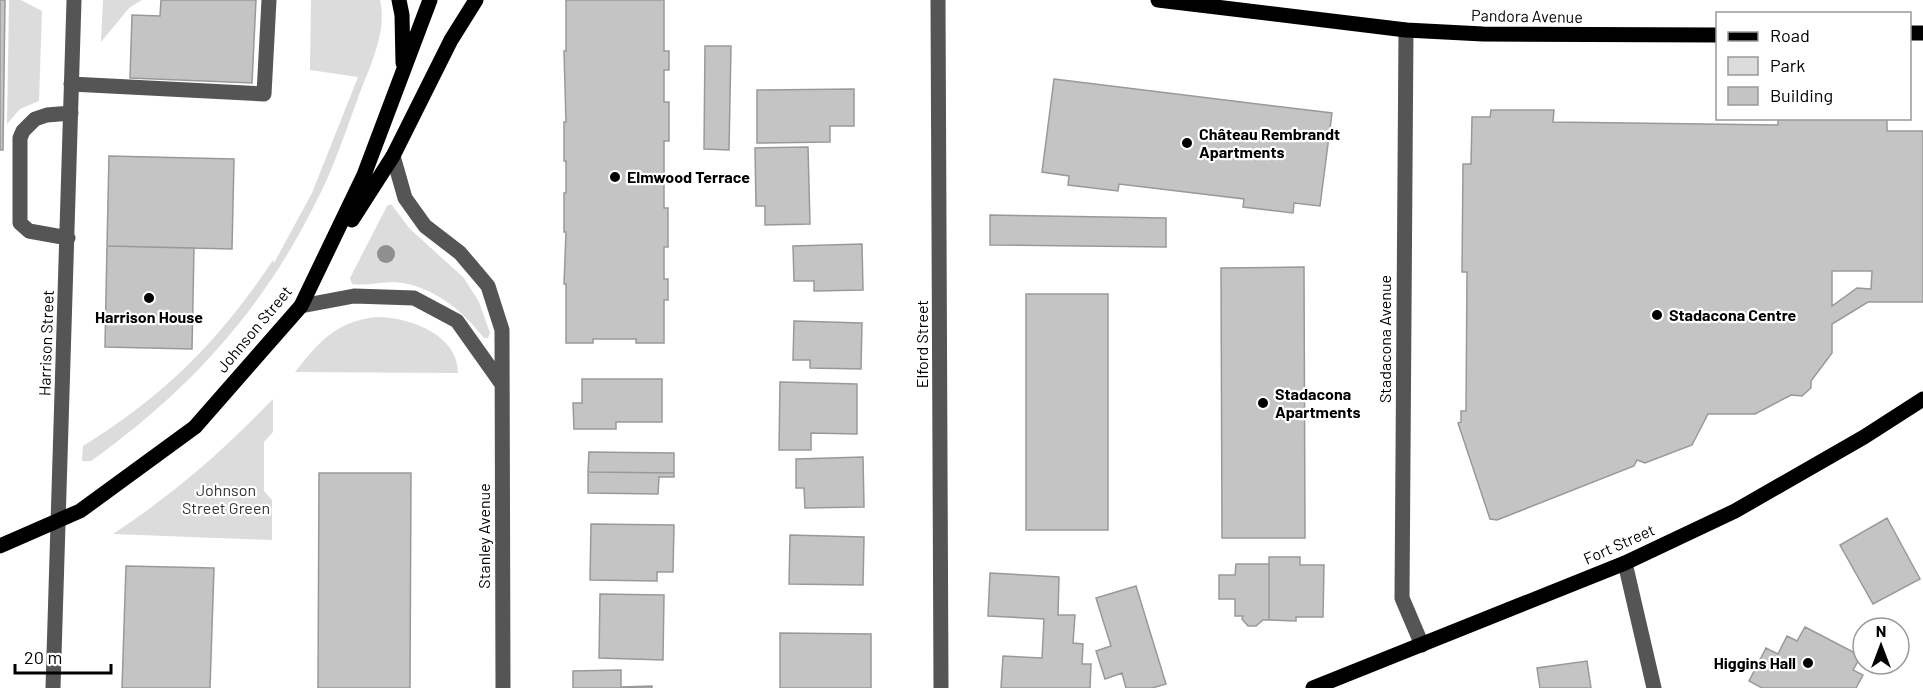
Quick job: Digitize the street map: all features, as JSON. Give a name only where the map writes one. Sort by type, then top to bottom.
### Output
[{"type":"main road","points":[[399,0],[402,15],[403,72]]},
{"type":"main road","name":"Johnson Street","points":[[0,546],[80,511],[195,427],[301,306],[364,175],[430,0]]},
{"type":"main road","points":[[317,272],[393,156],[451,40],[476,0]]},
{"type":"main road","name":"Pandora Avenue","points":[[1158,0],[1406,30],[1483,34],[1716,35]]},
{"type":"main road","name":"Fort Street","points":[[1313,688],[1625,563],[1735,511],[1864,437],[1923,399]]},
{"type":"street","name":"Harrison Street","points":[[53,688],[74,0]]},
{"type":"street","points":[[72,84],[264,94],[269,0]]},
{"type":"street","name":"Elford Street","points":[[938,0],[941,688]]},
{"type":"street","name":"Stadacona Avenue","points":[[1406,30],[1402,597],[1422,645]]},
{"type":"street","points":[[68,238],[30,231],[20,223],[20,138],[35,119],[71,112]]},
{"type":"street","name":"Stanley Avenue","points":[[393,156],[405,198],[424,226],[460,253],[488,286],[502,330],[503,688]]},
{"type":"street","points":[[301,306],[354,296],[414,298],[457,321],[501,383]]},
{"type":"street","points":[[1625,563],[1654,688]]},
{"type":"green space","points":[[9,0],[21,0],[42,11],[39,101],[20,109],[7,124]]},
{"type":"green space","points":[[103,0],[142,0],[129,8],[101,42]]},
{"type":"green space","points":[[311,0],[380,0],[382,13],[376,51],[322,190],[295,242],[272,279],[220,346],[191,377],[127,434],[91,461],[82,461],[83,446],[140,407],[189,364],[211,341],[273,260],[274,263],[312,193],[358,77],[310,70]]},
{"type":"green space","points":[[391,204],[410,229],[464,278],[479,302],[490,333],[488,338],[484,338],[466,317],[445,300],[421,288],[394,282],[352,284],[350,278],[387,206]]},
{"type":"green space","points":[[376,317],[416,324],[441,338],[456,359],[458,373],[295,372],[329,335],[349,323]]},
{"type":"green space","name":"Johnson Street Green","points":[[273,399],[273,432],[264,442],[264,491],[272,500],[272,540],[113,534],[197,471]]},
{"type":"building","points":[[0,0],[5,0],[3,150],[0,150]]},
{"type":"building","points":[[161,0],[256,0],[252,83],[130,78],[132,15],[160,16]]},
{"type":"building","name":"Elmwood Terrace","points":[[566,0],[664,0],[664,51],[669,51],[669,70],[664,70],[664,102],[669,102],[669,141],[664,141],[664,208],[668,208],[668,247],[664,247],[664,279],[668,279],[668,300],[664,300],[664,343],[636,343],[636,339],[593,339],[593,343],[566,343],[564,51],[566,51]]},
{"type":"building","points":[[705,46],[731,46],[729,150],[704,149]]},
{"type":"building","name":"Château Rembrandt Apartments","points":[[1054,79],[1332,113],[1320,206],[1294,203],[1293,213],[1243,207],[1244,199],[1119,184],[1118,191],[1068,185],[1069,176],[1042,172]]},
{"type":"building","points":[[854,89],[854,126],[830,126],[830,142],[757,143],[757,90]]},
{"type":"building","name":"Stadacona Centre","points":[[1491,110],[1554,110],[1553,122],[1778,125],[1778,120],[1887,120],[1887,131],[1923,131],[1923,302],[1868,302],[1832,324],[1832,353],[1811,381],[1811,388],[1802,396],[1791,395],[1755,414],[1708,414],[1692,445],[1645,463],[1637,460],[1634,466],[1497,520],[1490,519],[1458,423],[1461,422],[1461,411],[1466,411],[1467,272],[1462,272],[1463,164],[1471,164],[1472,117],[1490,117]],"holes":[[[1832,271],[1872,271],[1871,289],[1857,288],[1832,306]]]},
{"type":"building","points":[[808,147],[810,224],[765,225],[765,206],[756,206],[755,148]]},
{"type":"building","points":[[109,156],[234,159],[232,249],[107,246]]},
{"type":"building","points":[[990,215],[1166,218],[1166,247],[990,245]]},
{"type":"building","points":[[862,244],[863,290],[814,291],[814,281],[794,281],[793,246]]},
{"type":"building","name":"Harrison House","points":[[107,246],[194,248],[192,349],[105,347]]},
{"type":"building","name":"Stadacona Apartments","points":[[1304,267],[1305,538],[1222,538],[1221,268]]},
{"type":"building","points":[[1026,294],[1108,294],[1108,530],[1026,530]]},
{"type":"building","points":[[794,321],[862,323],[861,369],[810,368],[810,360],[793,360]]},
{"type":"building","points":[[582,379],[662,379],[662,422],[616,422],[616,429],[574,429],[573,403],[582,403]]},
{"type":"building","points":[[780,382],[857,384],[857,434],[811,433],[811,450],[779,450]]},
{"type":"building","points":[[589,452],[674,453],[674,473],[588,472]]},
{"type":"building","points":[[863,457],[864,507],[805,508],[804,488],[796,488],[796,459]]},
{"type":"building","points":[[588,472],[674,473],[674,477],[659,477],[658,494],[588,493]]},
{"type":"building","points":[[319,473],[411,473],[410,688],[318,688]]},
{"type":"building","points":[[1887,518],[1920,579],[1873,604],[1840,545]]},
{"type":"building","points":[[591,524],[674,525],[673,572],[657,572],[657,581],[590,580]]},
{"type":"building","points":[[790,535],[864,537],[863,585],[789,584]]},
{"type":"building","points":[[1269,557],[1300,557],[1300,565],[1324,565],[1323,617],[1296,617],[1296,621],[1269,620]]},
{"type":"building","points":[[1236,564],[1269,564],[1269,620],[1263,620],[1256,626],[1248,626],[1242,619],[1243,616],[1235,616],[1235,599],[1219,599],[1219,575],[1235,575]]},
{"type":"building","points":[[126,566],[214,568],[210,688],[122,688]]},
{"type":"building","points":[[990,573],[1059,577],[1058,615],[1075,615],[1073,643],[1083,644],[1082,664],[1091,664],[1090,688],[1001,688],[1003,656],[1042,658],[1044,619],[988,616]]},
{"type":"building","points":[[1136,586],[1166,684],[1152,688],[1126,688],[1122,673],[1105,679],[1096,651],[1111,646],[1096,598]]},
{"type":"building","points":[[600,594],[664,595],[663,660],[599,658]]},
{"type":"building","name":"Higgins Hall","points":[[1805,627],[1851,651],[1851,676],[1862,676],[1856,688],[1762,688],[1749,681],[1766,648],[1778,654],[1787,636],[1797,641]]},
{"type":"building","points":[[780,633],[871,634],[871,688],[780,688]]},
{"type":"building","points":[[1587,661],[1591,688],[1540,688],[1537,668]]},
{"type":"building","points":[[621,670],[621,687],[652,686],[652,688],[573,688],[573,671]]},
{"type":"place","name":"Château Rembrandt Apartments","points":[[1187,143]]},
{"type":"place","name":"Elmwood Terrace","points":[[615,177]]},
{"type":"place","name":"Harrison House","points":[[149,298]]},
{"type":"place","name":"Stadacona Centre","points":[[1657,315]]},
{"type":"place","name":"Stadacona Apartments","points":[[1263,403]]},
{"type":"place","name":"Higgins Hall","points":[[1808,663]]}]
